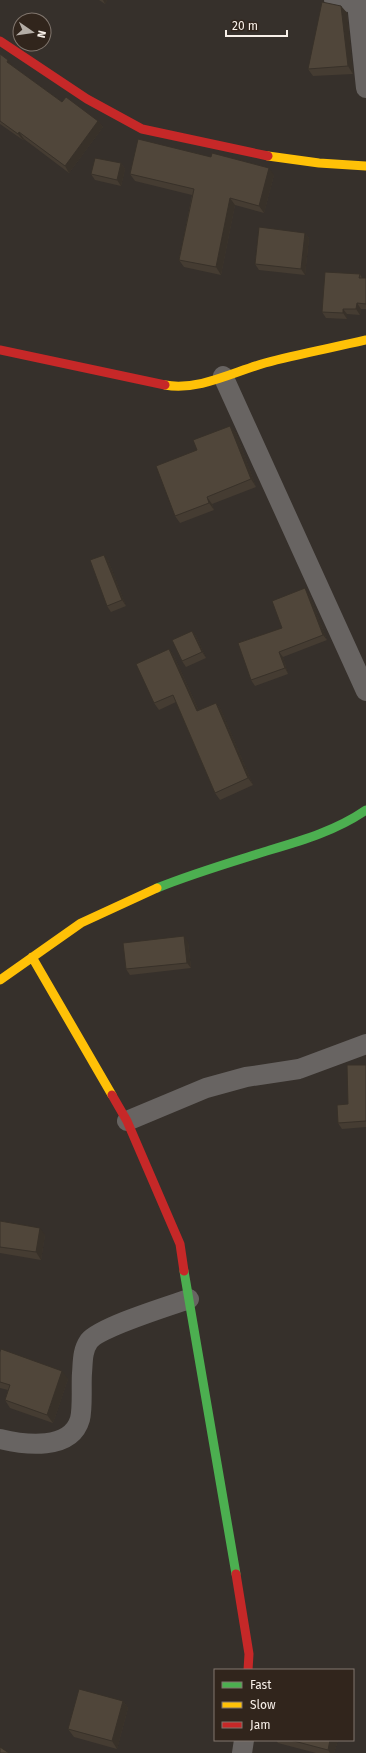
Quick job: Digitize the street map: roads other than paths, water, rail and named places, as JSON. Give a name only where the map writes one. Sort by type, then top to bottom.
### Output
[{"type":"street","points":[[334,0],[361,3],[366,88]]},
{"type":"street","points":[[0,41],[110,113],[144,130],[168,134],[253,154],[331,165],[366,166]]},
{"type":"street","points":[[0,350],[174,387],[196,385],[265,363],[366,340]]},
{"type":"street","points":[[223,376],[366,691]]},
{"type":"street","points":[[0,980],[81,923],[136,896],[183,876],[320,835],[353,819],[366,810]]},
{"type":"street","points":[[32,957],[127,1121],[180,1244],[249,1654],[248,1669]]},
{"type":"street","points":[[127,1121],[206,1088],[246,1077],[299,1069],[366,1044]]},
{"type":"street","points":[[0,1439],[42,1444],[60,1440],[74,1431],[80,1418],[84,1352],[90,1340],[103,1330],[189,1299]]},
{"type":"street","points":[[242,1753],[244,1741]]}]
